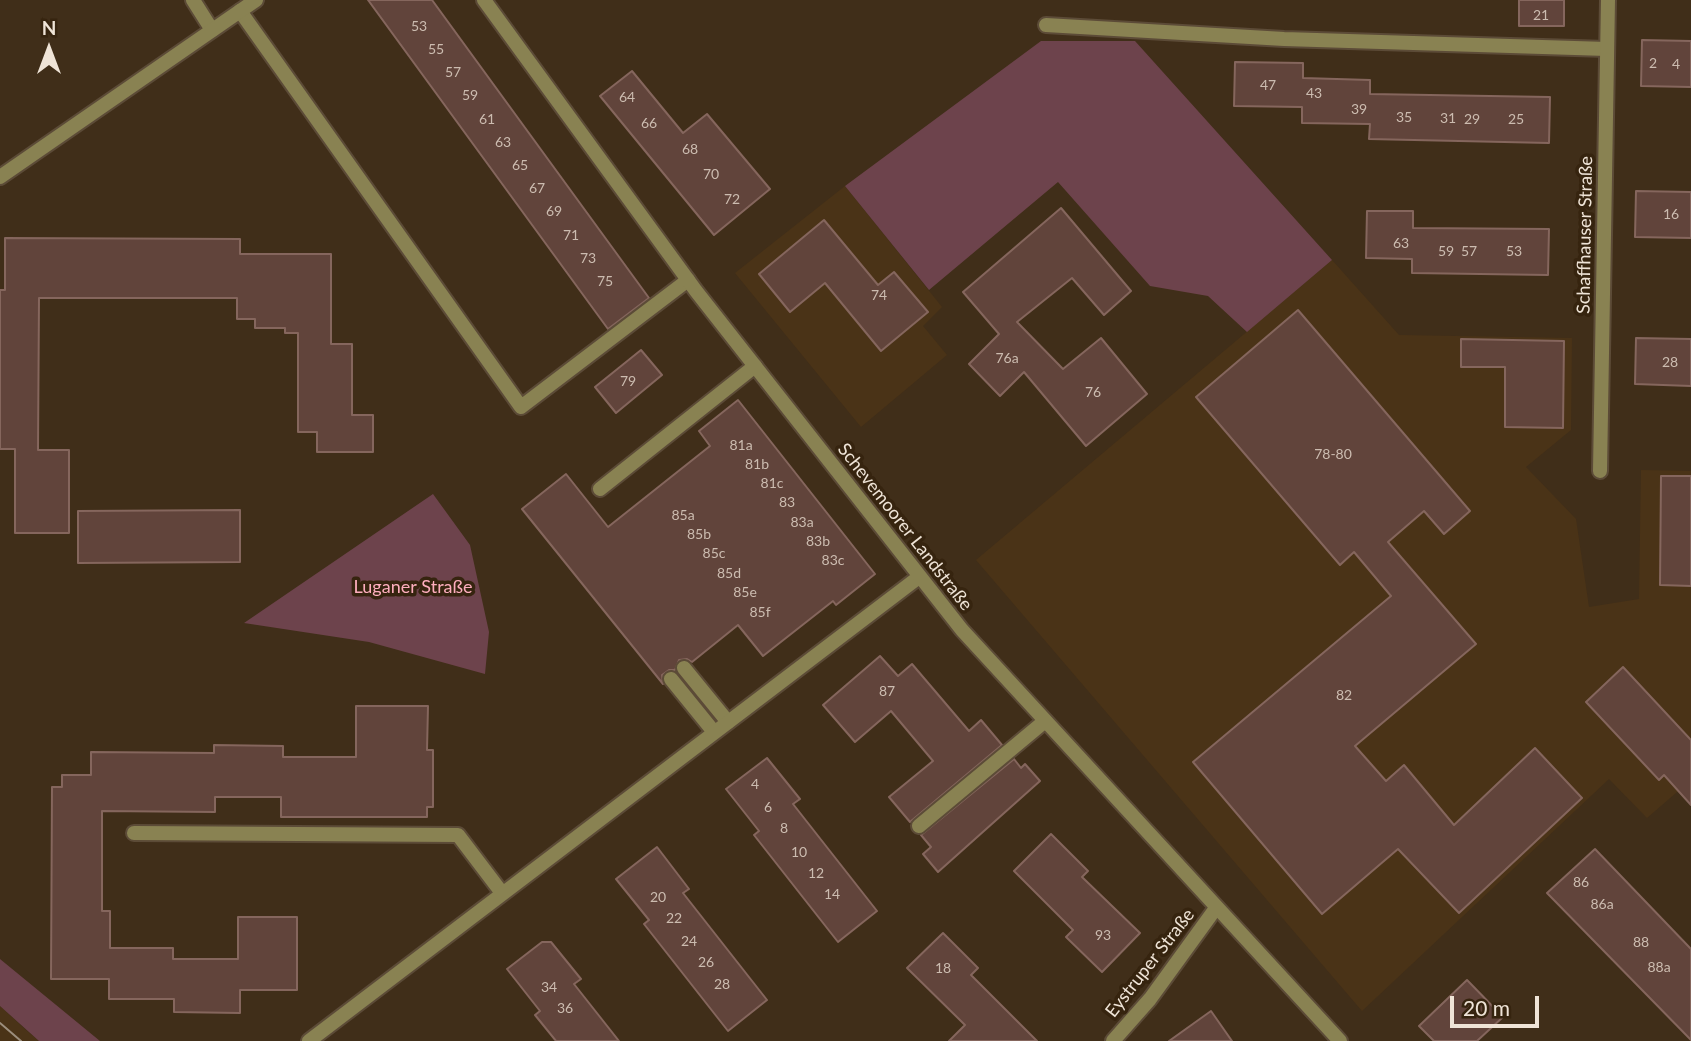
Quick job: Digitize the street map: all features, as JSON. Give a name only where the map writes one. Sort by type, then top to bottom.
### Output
[{"type":"street","points":[[193,0],[212,30]]},
{"type":"street","points":[[0,177],[256,0]]},
{"type":"street","name":"Schevemoorer Landstraße","points":[[484,0],[688,279],[962,630],[1340,1041]]},
{"type":"street","name":"Schaffhauser Straße","points":[[1600,471],[1608,0]]},
{"type":"street","points":[[240,11],[521,407],[688,279]]},
{"type":"street","points":[[1046,25],[1284,39],[1607,49]]},
{"type":"street","points":[[600,489],[755,366]]},
{"type":"street","points":[[309,1041],[919,576]]},
{"type":"street","points":[[684,668],[727,722]]},
{"type":"street","points":[[671,679],[714,732]]},
{"type":"street","points":[[919,826],[1045,721]]},
{"type":"street","points":[[134,833],[458,835],[502,893]]},
{"type":"street","name":"Eystruper Straße","points":[[1113,1041],[1150,999],[1216,908]]},
{"type":"shaded area","points":[[845,186],[942,307],[923,326],[947,355],[861,427],[735,273]]},
{"type":"shaded area","points":[[1332,260],[1399,335],[1572,338],[1571,430],[1526,467],[1576,519],[1589,607],[1639,599],[1641,470],[1691,471],[1691,780],[1647,818],[1609,779],[1362,1011],[976,560]]},
{"type":"shaded area","points":[[0,1006],[27,1031],[39,1041],[0,1041]]},
{"type":"green space","points":[[1041,41],[1135,41],[1332,260],[1247,332],[1208,296],[1150,286],[1058,182],[929,290],[845,186]]},
{"type":"green space","name":"Luganer Straße","points":[[433,494],[470,545],[489,632],[485,674],[369,642],[244,623]]},
{"type":"green space","points":[[0,959],[100,1041],[39,1041],[0,1006]]},
{"type":"building","points":[[368,0],[432,0],[649,298],[608,329]]},
{"type":"building","points":[[1519,0],[1564,0],[1564,26],[1519,26]]},
{"type":"building","points":[[1642,40],[1691,41],[1691,87],[1641,86]]},
{"type":"building","points":[[1235,62],[1303,63],[1303,78],[1370,80],[1370,94],[1550,97],[1549,143],[1369,139],[1370,124],[1302,123],[1302,107],[1234,106]]},
{"type":"building","points":[[632,71],[683,133],[707,114],[770,189],[714,235],[600,96]]},
{"type":"building","points":[[1636,191],[1691,192],[1691,238],[1635,237]]},
{"type":"building","points":[[1061,208],[1131,291],[1104,315],[1072,278],[1017,322],[1063,369],[1101,338],[1147,394],[1086,446],[1024,372],[1000,396],[969,364],[999,334],[963,292]]},
{"type":"building","points":[[1367,211],[1413,211],[1413,228],[1549,229],[1548,275],[1412,273],[1412,259],[1366,258]]},
{"type":"building","points":[[824,220],[878,285],[894,272],[928,312],[881,351],[825,283],[790,312],[759,274]]},
{"type":"building","points":[[5,238],[240,239],[240,254],[331,254],[331,344],[352,344],[352,415],[373,415],[373,452],[317,452],[317,432],[298,432],[298,333],[285,333],[285,328],[255,328],[255,319],[237,319],[237,298],[39,298],[38,450],[69,450],[69,533],[15,533],[15,449],[0,449],[0,290],[5,290]]},
{"type":"building","points":[[1298,310],[1470,511],[1444,534],[1424,511],[1388,542],[1476,644],[1355,746],[1386,781],[1404,765],[1454,825],[1535,748],[1582,798],[1459,913],[1398,849],[1322,914],[1193,762],[1391,596],[1354,552],[1340,565],[1196,397]]},
{"type":"building","points":[[1636,338],[1691,339],[1691,386],[1635,384]]},
{"type":"building","points":[[1461,339],[1564,341],[1563,428],[1505,427],[1505,367],[1461,367]]},
{"type":"building","points":[[641,350],[662,375],[616,413],[595,387]]},
{"type":"building","points":[[738,400],[875,574],[836,605],[833,601],[763,656],[738,625],[692,662],[687,659],[679,660],[675,670],[669,670],[662,675],[663,684],[522,509],[566,474],[608,527],[710,446],[699,431]]},
{"type":"building","points":[[1661,476],[1691,476],[1691,586],[1660,585]]},
{"type":"building","points":[[240,510],[240,562],[78,563],[78,511]]},
{"type":"building","points":[[880,656],[898,676],[912,664],[969,731],[981,720],[1002,745],[910,822],[889,797],[933,761],[891,711],[855,742],[823,705]]},
{"type":"building","points":[[1623,667],[1691,740],[1691,805],[1664,775],[1659,780],[1586,702]]},
{"type":"building","points":[[356,706],[428,706],[427,750],[433,750],[433,807],[427,807],[427,817],[281,817],[281,797],[215,797],[215,812],[102,811],[102,911],[110,911],[110,948],[173,948],[173,959],[238,959],[238,917],[297,917],[297,990],[240,990],[240,1013],[174,1012],[174,999],[109,999],[109,979],[51,979],[52,787],[62,787],[62,775],[91,775],[91,752],[214,753],[214,745],[283,746],[283,757],[356,757]]},
{"type":"building","points":[[767,758],[800,799],[793,804],[877,911],[838,942],[754,835],[759,831],[726,789]]},
{"type":"building","points":[[1014,759],[1021,768],[1025,764],[1040,781],[938,872],[923,854],[931,847],[921,835]]},
{"type":"building","points":[[1051,834],[1088,871],[1082,877],[1140,933],[1102,972],[1066,937],[1073,930],[1014,871]]},
{"type":"building","points":[[657,847],[689,889],[683,893],[767,1000],[728,1031],[644,924],[649,920],[616,879]]},
{"type":"building","points":[[1595,849],[1691,949],[1691,1040],[1547,893]]},
{"type":"building","points":[[943,933],[978,968],[971,975],[1037,1041],[949,1041],[965,1025],[907,968]]},
{"type":"building","points":[[542,942],[551,942],[581,979],[574,984],[619,1041],[556,1041],[535,1015],[540,1011],[507,969]]},
{"type":"building","points":[[1467,980],[1503,1017],[1477,1041],[1434,1041],[1419,1026]]},
{"type":"building","points":[[1211,1011],[1232,1041],[1169,1041]]},
{"type":"tram line","points":[[0,1023],[21,1041]]}]
